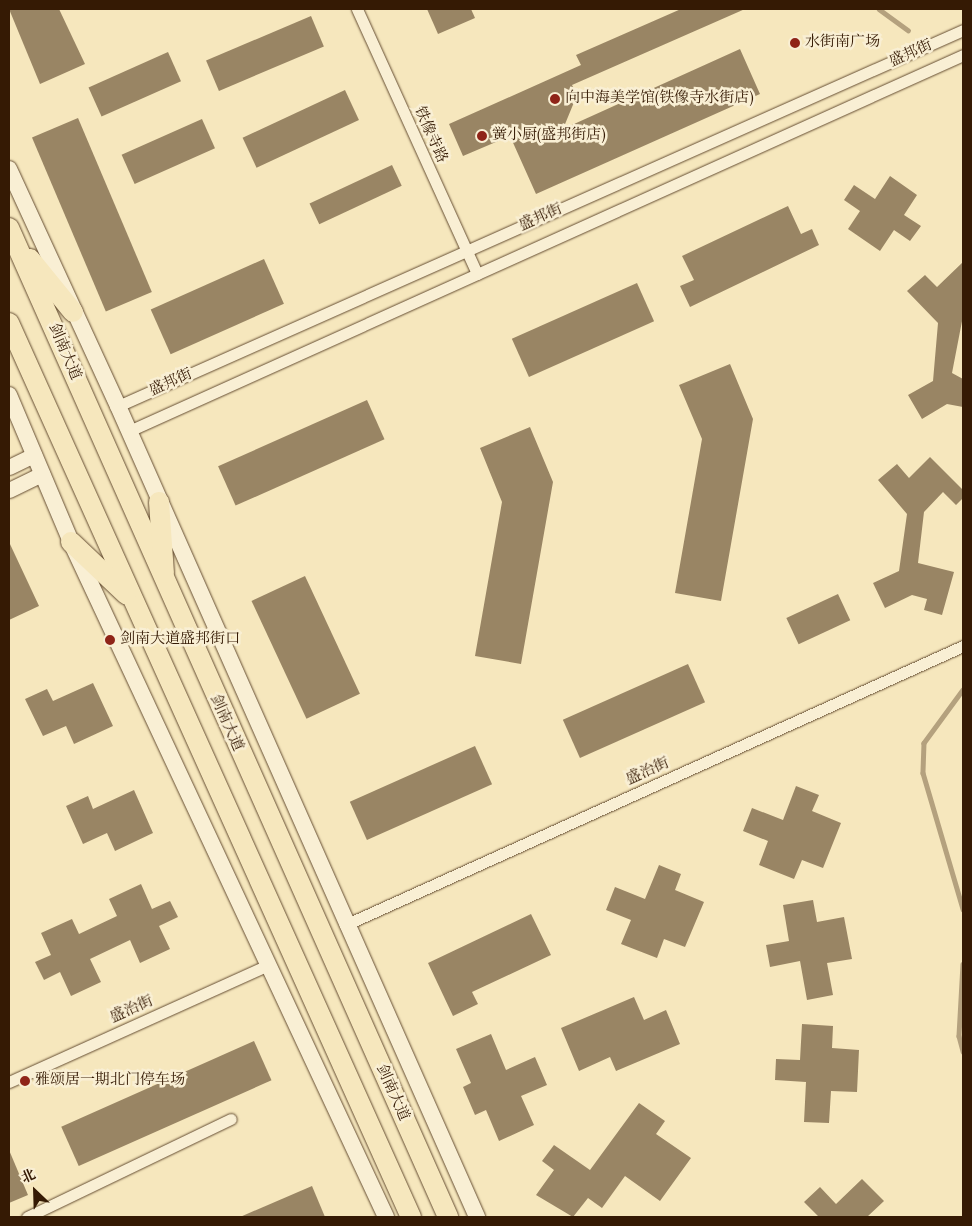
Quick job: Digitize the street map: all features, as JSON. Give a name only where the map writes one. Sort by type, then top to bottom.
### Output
[{"type":"highway","points":[[12,234],[73,312]]},
{"type":"highway","name":"剑南大道","points":[[12,234],[165,587],[448,1217]]},
{"type":"highway","points":[[9,323],[410,1217]]},
{"type":"highway","points":[[159,502],[165,587]]},
{"type":"highway","points":[[72,542],[134,602]]},
{"type":"main road","points":[[9,169],[73,312],[118,406],[345,925],[477,1217]]},
{"type":"main road","points":[[9,395],[72,542],[386,1217]]},
{"type":"street","name":"铁像寺路","points":[[357,9],[476,274]]},
{"type":"street","name":"盛邦街","points":[[118,406],[963,30]]},
{"type":"street","name":"盛邦街","points":[[129,431],[963,55]]},
{"type":"street","points":[[9,467],[34,455]]},
{"type":"street","points":[[9,490],[42,474]]},
{"type":"street","name":"盛治街","points":[[345,925],[963,646]]},
{"type":"street","name":"盛治街","points":[[9,1082],[268,965]]},
{"type":"street","points":[[27,1217],[231,1119]]},
{"type":"building","points":[[9,9],[59,9],[85,64],[40,84]]},
{"type":"building","points":[[427,9],[471,9],[475,18],[438,34]]},
{"type":"building","points":[[681,9],[745,9],[572,85],[577,95],[563,129],[740,49],[760,94],[536,194],[510,136],[463,156],[449,124],[581,65],[576,55]]},
{"type":"building","points":[[311,16],[324,46],[219,91],[206,61]]},
{"type":"building","points":[[168,52],[181,81],[102,117],[89,87]]},
{"type":"building","points":[[345,90],[359,120],[257,168],[243,138]]},
{"type":"building","points":[[78,118],[152,292],[106,312],[32,138]]},
{"type":"building","points":[[202,119],[215,148],[135,184],[122,155]]},
{"type":"building","points":[[392,165],[402,186],[319,224],[310,203]]},
{"type":"building","points":[[890,176],[917,195],[904,215],[921,226],[910,241],[894,230],[880,251],[848,229],[860,211],[844,200],[854,185],[875,199]]},
{"type":"building","points":[[788,206],[801,234],[812,229],[819,245],[690,307],[680,286],[694,280],[682,256]]},
{"type":"building","points":[[264,259],[284,304],[171,354],[151,309]]},
{"type":"building","points":[[963,262],[963,316],[952,373],[963,379],[963,407],[947,404],[922,419],[908,395],[933,381],[938,323],[907,291],[925,275],[937,287]]},
{"type":"building","points":[[637,283],[654,321],[529,377],[512,339]]},
{"type":"building","points":[[730,364],[753,419],[721,601],[675,593],[702,439],[679,385]]},
{"type":"building","points":[[367,400],[384,439],[236,506],[218,466]]},
{"type":"building","points":[[530,427],[553,482],[521,664],[475,656],[502,502],[480,448]]},
{"type":"building","points":[[930,457],[963,490],[963,498],[956,505],[943,492],[924,512],[918,563],[954,572],[942,615],[924,610],[927,599],[912,595],[885,608],[873,583],[899,571],[907,514],[878,480],[897,464],[909,478]]},
{"type":"building","points":[[9,542],[39,606],[9,620]]},
{"type":"building","points":[[305,576],[360,694],[306,719],[252,601]]},
{"type":"building","points":[[838,594],[850,620],[799,644],[786,618]]},
{"type":"building","points":[[688,664],[705,702],[580,758],[563,720]]},
{"type":"building","points":[[93,683],[113,726],[74,744],[66,726],[43,736],[25,699],[47,689],[53,701]]},
{"type":"building","points":[[475,746],[492,784],[367,840],[350,802]]},
{"type":"building","points":[[796,786],[819,795],[812,811],[841,823],[823,868],[802,860],[794,879],[759,865],[768,841],[743,831],[752,808],[783,820]]},
{"type":"building","points":[[134,790],[153,833],[115,851],[107,833],[83,844],[66,806],[88,796],[93,809]]},
{"type":"building","points":[[659,865],[681,874],[675,890],[704,902],[685,947],[664,939],[657,958],[621,944],[631,920],[606,910],[615,887],[645,899]]},
{"type":"building","points":[[141,884],[152,909],[170,901],[178,917],[159,926],[170,949],[140,963],[130,940],[90,959],[101,982],[71,996],[60,972],[44,980],[35,962],[51,955],[41,933],[72,919],[79,934],[117,916],[109,899]]},
{"type":"building","points":[[813,900],[817,922],[844,917],[852,959],[827,963],[833,995],[807,1000],[800,961],[770,967],[766,945],[789,941],[783,905]]},
{"type":"building","points":[[531,914],[551,955],[472,992],[478,1004],[453,1016],[428,963]]},
{"type":"building","points":[[634,997],[644,1020],[666,1010],[680,1044],[616,1071],[610,1057],[579,1071],[561,1028]]},
{"type":"building","points":[[802,1024],[833,1026],[832,1048],[859,1050],[857,1092],[831,1091],[829,1123],[804,1122],[806,1082],[775,1080],[776,1059],[800,1060]]},
{"type":"building","points":[[491,1034],[506,1070],[535,1057],[547,1085],[521,1096],[534,1125],[499,1141],[486,1110],[475,1115],[463,1087],[471,1083],[456,1049]]},
{"type":"building","points":[[254,1041],[271,1080],[79,1166],[61,1127]]},
{"type":"building","points":[[639,1103],[665,1121],[656,1134],[691,1158],[660,1201],[625,1176],[602,1208],[588,1198],[573,1217],[536,1195],[554,1170],[542,1161],[554,1145],[590,1170]]},
{"type":"building","points":[[9,1150],[28,1195],[9,1203]]},
{"type":"building","points":[[862,1179],[884,1201],[867,1217],[819,1217],[804,1202],[820,1187],[836,1204]]},
{"type":"building","points":[[312,1186],[325,1217],[240,1217]]},
{"type":"waterway","points":[[879,9],[908,30]]},
{"type":"waterway","points":[[963,690],[924,743],[923,773],[963,909]]},
{"type":"waterway","points":[[963,964],[959,1036],[963,1051]]},
{"type":"place","name":"水街南广场","points":[[795,43]]},
{"type":"place","name":"向中海美学馆(铁像寺水街店)","points":[[555,99]]},
{"type":"place","name":"黉小厨(盛邦街店)","points":[[482,136]]},
{"type":"place","name":"剑南大道盛邦街口","points":[[110,640]]},
{"type":"place","name":"雅颂居一期北门停车场","points":[[25,1081]]}]
